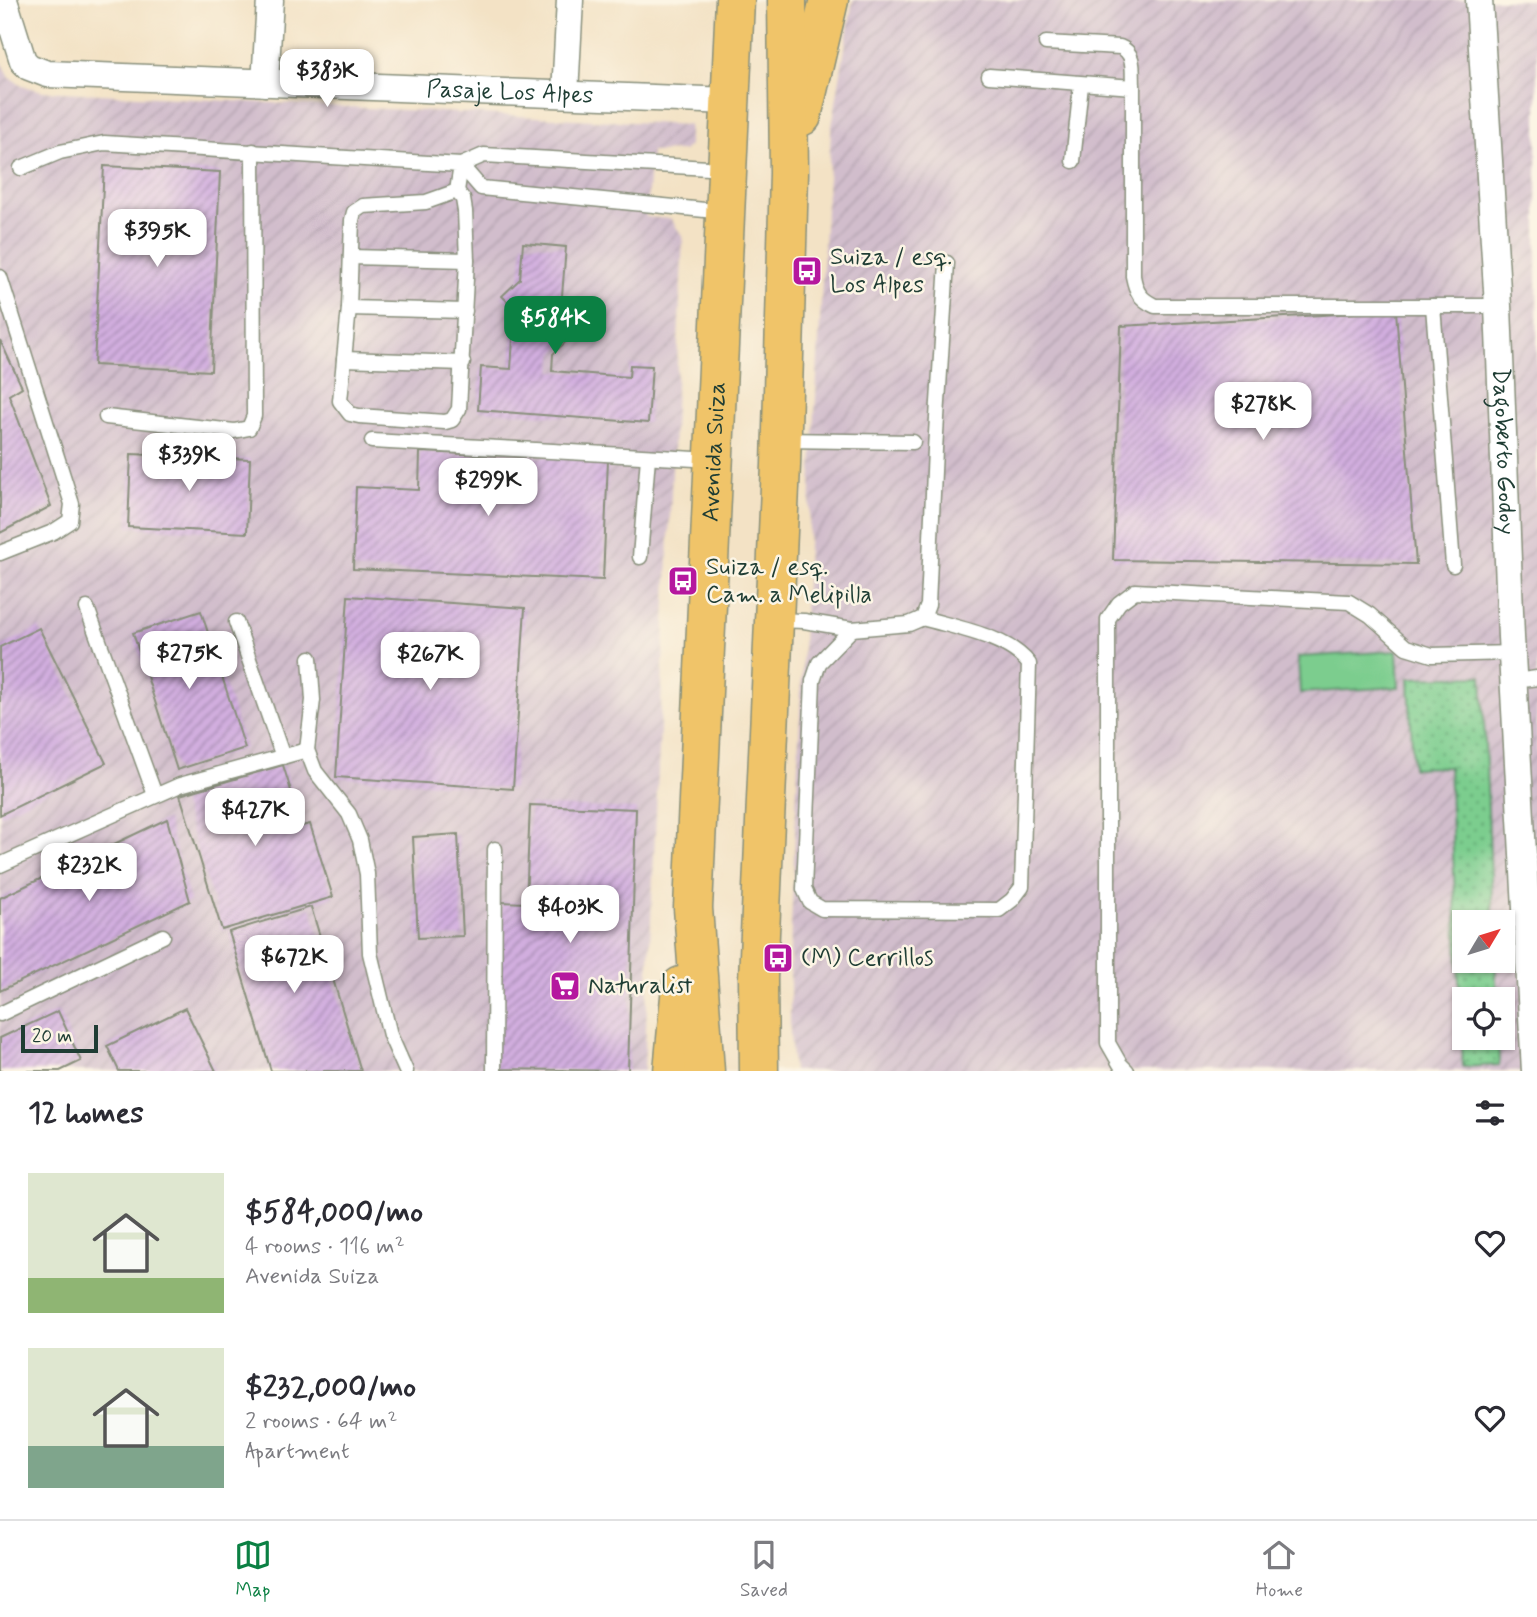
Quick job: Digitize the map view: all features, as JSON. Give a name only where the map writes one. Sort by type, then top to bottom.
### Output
[{"type":"main road","name":"Avenida Suiza","points":[[705,1071],[693,908],[735,0]]},
{"type":"main road","points":[[759,1071],[758,978],[781,440],[789,173],[787,0]]},
{"type":"main road","points":[[789,173],[829,0]]},
{"type":"main road","points":[[673,1071],[682,977],[693,908]]},
{"type":"street","name":"Pasaje Los Alpes","points":[[4,0],[19,53],[29,68],[38,72],[730,101]]},
{"type":"street","points":[[265,83],[270,0]]},
{"type":"street","points":[[565,94],[570,0]]},
{"type":"street","name":"Dagoberto Godoy","points":[[1479,0],[1498,306],[1512,653],[1526,680],[1535,1071]]},
{"type":"lane","points":[[1045,43],[1120,47],[1132,55],[1133,276],[1136,292],[1144,301],[1155,306],[1498,306]]},
{"type":"lane","points":[[989,76],[1133,87]]},
{"type":"lane","points":[[1073,161],[1081,85]]},
{"type":"lane","points":[[21,168],[60,152],[104,143],[461,164],[484,155],[727,169]]},
{"type":"lane","points":[[106,418],[234,431],[249,428],[254,416],[253,151]]},
{"type":"lane","points":[[457,191],[426,202],[363,206],[352,220],[349,308],[340,401],[350,414],[445,422],[452,421],[459,410],[467,260],[465,211],[463,199],[457,191],[461,164]]},
{"type":"lane","points":[[461,164],[481,188],[725,212]]},
{"type":"lane","points":[[351,257],[467,260]]},
{"type":"lane","points":[[923,618],[928,605],[934,449],[947,263]]},
{"type":"lane","points":[[0,277],[72,504],[70,521],[53,532],[0,553]]},
{"type":"lane","points":[[1433,306],[1453,565]]},
{"type":"lane","points":[[349,308],[465,311]]},
{"type":"lane","points":[[344,359],[463,363]]},
{"type":"lane","points":[[781,440],[912,442]]},
{"type":"lane","points":[[372,442],[714,460]]},
{"type":"lane","points":[[640,557],[648,457]]},
{"type":"lane","points":[[1127,1071],[1108,1043],[1108,619],[1119,603],[1135,591],[1349,602],[1370,615],[1406,647],[1432,655],[1512,653]]},
{"type":"lane","points":[[88,608],[155,795]]},
{"type":"lane","points":[[774,620],[804,621],[852,629],[909,624],[923,618],[1006,643],[1020,652],[1028,664],[1022,887],[1012,900],[999,910],[822,909],[810,902],[804,889],[813,681],[819,663],[852,629]]},
{"type":"lane","points":[[236,622],[283,757]]},
{"type":"lane","points":[[310,658],[313,700],[307,750],[315,771],[349,814],[360,840],[367,874],[370,953],[390,1035],[406,1071]]},
{"type":"lane","points":[[0,865],[180,785],[307,750]]},
{"type":"lane","points":[[494,1071],[495,849]]},
{"type":"lane","points":[[0,1014],[163,936]]},
{"type":"shaded area","points":[[853,0],[1537,0],[1537,1071],[793,1071],[790,951],[831,132]]},
{"type":"shaded area","points":[[0,60],[9,77],[23,86],[43,91],[689,125],[689,145],[683,151],[651,152],[646,217],[671,219],[683,237],[644,1071],[0,1071]]},
{"type":"green space","points":[[1397,651],[1399,687],[1300,693],[1298,657]]},
{"type":"green space","points":[[1482,676],[1492,910],[1456,910],[1449,767],[1413,768],[1409,678]]},
{"type":"green space","points":[[1459,973],[1496,973],[1496,987],[1459,987]]},
{"type":"green space","points":[[1462,1050],[1498,1050],[1499,1065],[1463,1067]]},
{"type":"building","points":[[104,166],[220,172],[211,371],[94,365]]},
{"type":"building","points":[[523,243],[566,247],[561,308],[580,328],[553,354],[552,371],[629,377],[630,365],[652,366],[648,423],[478,410],[481,367],[511,369],[515,309],[502,296],[520,279]]},
{"type":"building","points":[[1396,311],[1416,564],[1113,560],[1121,326]]},
{"type":"building","points":[[0,340],[22,387],[9,395],[51,506],[0,533]]},
{"type":"building","points":[[420,452],[608,460],[603,580],[353,569],[356,487],[419,490]]},
{"type":"building","points":[[131,454],[250,459],[247,533],[128,527]]},
{"type":"building","points":[[348,596],[525,608],[513,789],[336,777]]},
{"type":"building","points":[[201,611],[245,748],[177,770],[133,633]]},
{"type":"building","points":[[39,628],[106,763],[0,815],[0,647]]},
{"type":"building","points":[[283,765],[302,826],[310,824],[333,897],[222,930],[180,795]]},
{"type":"building","name":"Naturalist","points":[[530,805],[636,809],[628,1071],[496,1069],[502,902],[526,903]]},
{"type":"building","points":[[167,819],[190,901],[0,991],[0,898]]},
{"type":"building","points":[[458,834],[463,936],[418,938],[413,837]]},
{"type":"building","points":[[311,907],[361,1071],[271,1071],[229,932]]},
{"type":"building","points":[[185,1008],[216,1071],[119,1071],[107,1046]]},
{"type":"building","points":[[58,1011],[81,1061],[60,1071],[0,1071],[0,1038]]},
{"type":"place","name":"Suiza / esq. Los Alpes","points":[[807,271]]},
{"type":"place","name":"Suiza / esq. Cam. a Melipilla","points":[[683,581]]},
{"type":"place","name":"(M) Cerrillos","points":[[778,958]]},
{"type":"place","name":"Naturalist","points":[[565,986]]}]
